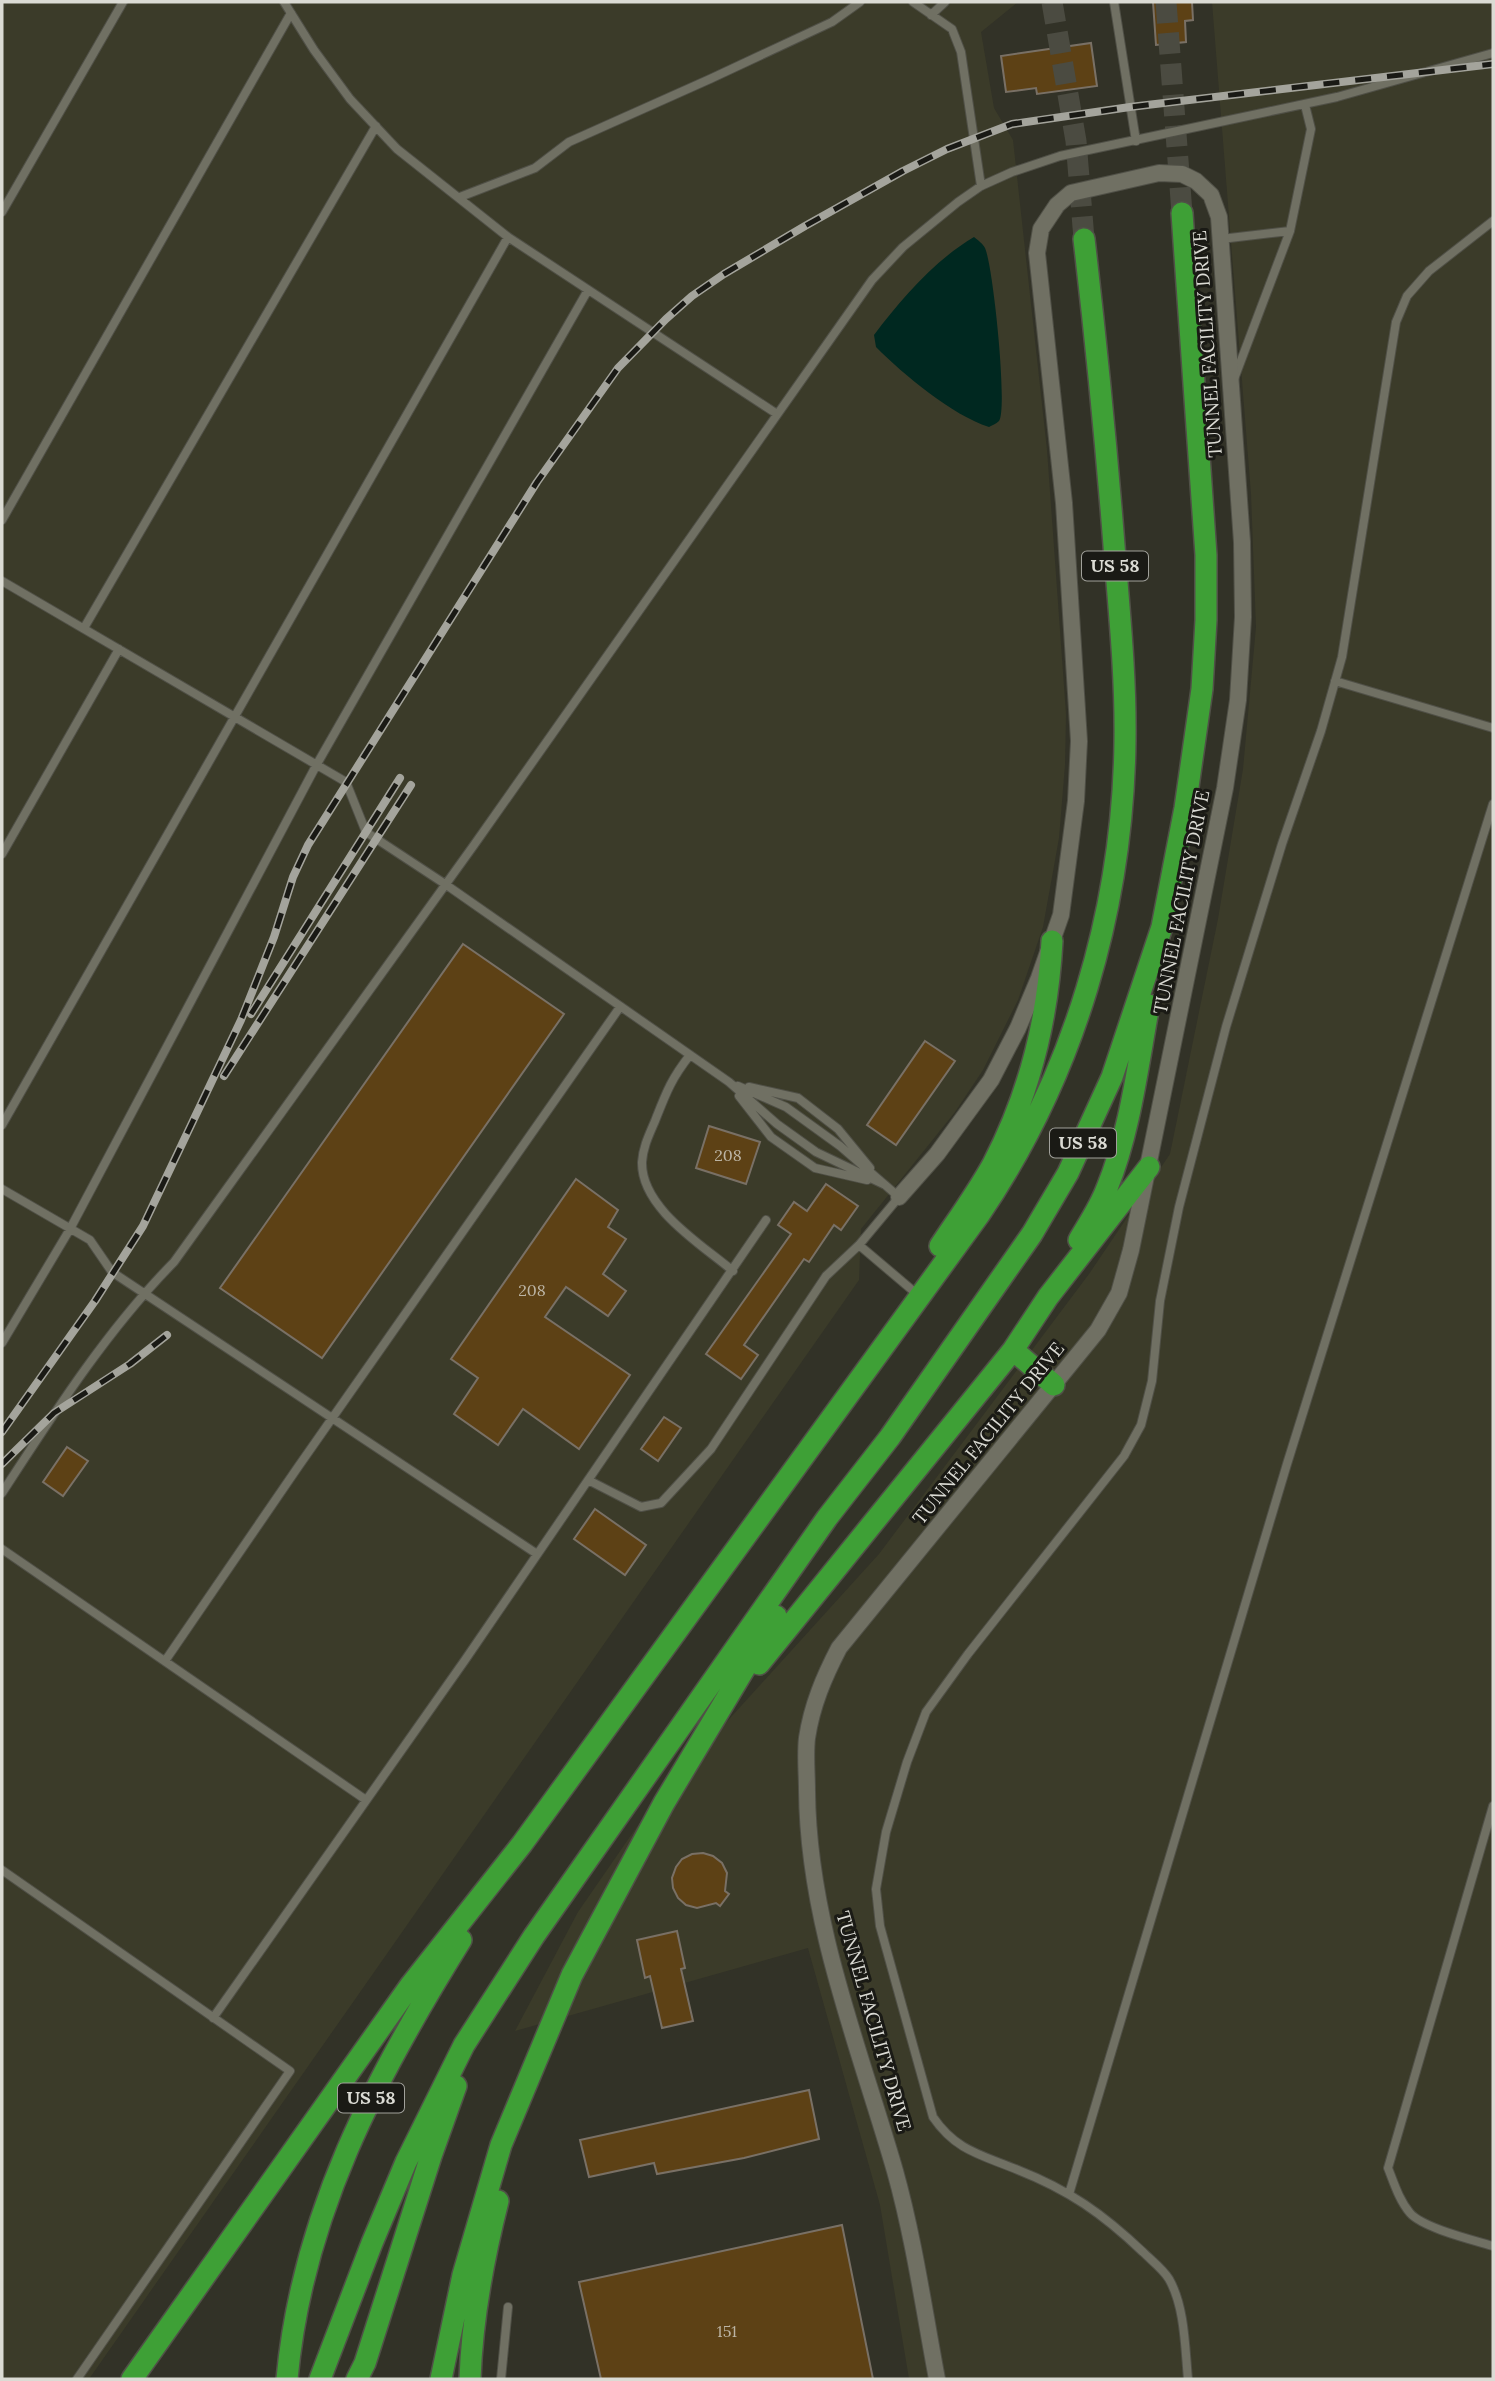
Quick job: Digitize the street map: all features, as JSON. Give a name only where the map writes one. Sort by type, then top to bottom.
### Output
[{"type":"highway","name":"US 58","points":[[441,2379],[463,2275],[501,2145],[572,1975],[599,1920],[753,1652],[890,1437],[1032,1234],[1068,1173],[1112,1077],[1162,927],[1197,732],[1206,620],[1204,516],[1182,213]]},
{"type":"highway","name":"US 58","points":[[287,2379],[301,2287],[328,2194],[360,2118],[417,2012],[522,1844],[997,1189],[1033,1127],[1049,1093],[1085,995],[1103,926],[1114,869],[1124,776],[1124,680],[1103,400],[1084,239]]},
{"type":"highway","points":[[715,1721],[1013,1350],[1048,1297],[1101,1203],[1113,1170],[1134,1087],[1162,927]]},
{"type":"highway","points":[[920,1296],[929,1262],[992,1165],[1021,1099],[1044,1015],[1050,982],[1052,941]]},
{"type":"highway","points":[[1048,1297],[1149,1167]]},
{"type":"highway","points":[[1013,1350],[1054,1385]]},
{"type":"highway","points":[[320,2379],[360,2274],[426,2119],[448,2074],[490,2003],[827,1518],[890,1437]]},
{"type":"highway","points":[[132,2379],[410,1986],[522,1844]]},
{"type":"highway","points":[[357,2379],[365,2363],[442,2122],[490,2003]]},
{"type":"highway","points":[[470,2379],[471,2341],[491,2227],[538,2058]]},
{"type":"street","name":"TUNNEL FACILITY DRIVE","points":[[900,1197],[937,1154],[990,1080],[1018,1028],[1061,915],[1076,801],[1079,741],[1064,503],[1037,253],[1041,229],[1056,205],[1071,193],[1159,173],[1182,174],[1196,181],[1211,195],[1219,217],[1243,577],[1238,700],[1225,788],[1131,1250],[1119,1293],[1098,1331],[839,1648],[819,1687],[807,1739],[808,1823],[817,1895],[837,1981],[896,2174],[913,2248],[937,2379]]},
{"type":"lane","points":[[2,212],[123,2]]},
{"type":"lane","points":[[284,2],[314,50],[350,99],[397,149],[508,237],[777,414]]},
{"type":"lane","points":[[460,197],[535,168],[569,142],[832,22],[860,2]]},
{"type":"lane","points":[[913,2],[951,29],[961,52],[981,186]]},
{"type":"lane","points":[[931,15],[945,2]]},
{"type":"lane","points":[[1114,2],[1136,141]]},
{"type":"lane","points":[[2,520],[291,13]]},
{"type":"lane","points":[[2,1493],[54,1413],[144,1293],[174,1262],[872,280],[903,247],[981,186],[1060,156],[1305,105],[1493,53]]},
{"type":"lane","points":[[1231,386],[1290,231],[1311,129],[1305,105]]},
{"type":"lane","points":[[83,628],[376,126]]},
{"type":"lane","points":[[1188,2379],[1177,2297],[1168,2278],[1094,2209],[1020,2171],[960,2147],[944,2134],[933,2118],[880,1926],[876,1889],[886,1832],[907,1762],[926,1712],[968,1654],[1124,1457],[1141,1425],[1152,1381],[1160,1301],[1178,1207],[1226,1027],[1342,657],[1396,322],[1407,296],[1429,271],[1493,220]]},
{"type":"lane","points":[[1221,239],[1290,231]]},
{"type":"lane","points":[[2,1125],[233,715],[508,237]]},
{"type":"lane","points":[[2,1343],[70,1229],[317,764],[588,290]]},
{"type":"lane","points":[[3,583],[346,782],[366,832],[729,1082],[777,1124],[816,1152],[883,1184]]},
{"type":"lane","points":[[2,855],[119,649]]},
{"type":"lane","points":[[1335,681],[1493,728]]},
{"type":"lane","points":[[1069,2194],[1291,1451],[1493,804]]},
{"type":"lane","points":[[165,1661],[621,1007]]},
{"type":"lane","points":[[690,1055],[672,1078],[644,1147],[642,1165],[650,1191],[666,1215],[733,1270]]},
{"type":"lane","points":[[729,1082],[798,1098],[838,1129],[883,1184]]},
{"type":"lane","points":[[729,1082],[771,1137],[815,1168],[883,1184]]},
{"type":"lane","points":[[588,1480],[641,1507],[661,1503],[711,1449],[826,1276],[859,1245],[900,1197],[840,1146],[786,1107],[729,1082]]},
{"type":"lane","points":[[2,1189],[90,1240],[112,1272],[537,1554]]},
{"type":"lane","points":[[214,2018],[766,1220]]},
{"type":"lane","points":[[859,1245],[920,1296]]},
{"type":"lane","points":[[2,1549],[366,1800]]},
{"type":"lane","points":[[1493,1806],[1388,2168],[1397,2192],[1412,2215],[1436,2228],[1493,2246]]},
{"type":"lane","points":[[2,1870],[290,2071],[77,2379]]},
{"type":"lane","points":[[501,2379],[508,2307]]},
{"type":"shaded area","points":[[2,2],[1018,2],[981,32],[994,108],[1013,140],[1047,450],[1066,714],[1059,838],[1043,927],[1018,1000],[983,1070],[955,1112],[861,1229],[859,1280],[89,2379],[2,2379]]},
{"type":"shaded area","points":[[1212,2],[1493,2],[1493,2379],[909,2379],[880,2205],[808,1948],[515,2031],[578,1912],[636,1828],[663,1792],[879,1554],[1089,1274],[1170,1154],[1218,919],[1243,769],[1256,627],[1251,494]]},
{"type":"water","points":[[974,237],[984,247],[988,260],[998,336],[1001,411],[999,421],[989,427],[944,404],[900,370],[876,347],[874,335],[920,281],[946,257]]},
{"type":"building","points":[[1153,2],[1192,2],[1193,20],[1185,21],[1186,42],[1156,45]]},
{"type":"building","points":[[1091,43],[1097,86],[1037,94],[1036,88],[1006,92],[1001,56]]},
{"type":"building","points":[[463,944],[564,1014],[322,1358],[220,1288]]},
{"type":"building","points":[[925,1041],[955,1061],[896,1145],[867,1125]]},
{"type":"building","points":[[709,1126],[760,1142],[746,1184],[696,1168]]},
{"type":"building","points":[[576,1179],[618,1210],[608,1227],[626,1239],[603,1274],[626,1291],[608,1316],[566,1287],[545,1317],[630,1375],[579,1449],[523,1409],[498,1445],[454,1414],[478,1378],[451,1359]]},
{"type":"building","points":[[826,1184],[858,1206],[841,1230],[834,1225],[809,1262],[804,1259],[744,1345],[758,1355],[741,1379],[706,1354],[791,1234],[778,1225],[794,1202],[807,1211]]},
{"type":"building","points":[[664,1417],[681,1428],[658,1461],[641,1449]]},
{"type":"building","points":[[67,1447],[88,1461],[63,1496],[43,1482]]},
{"type":"building","points":[[595,1509],[646,1545],[625,1575],[574,1539]]},
{"type":"building","points":[[703,1853],[722,1863],[727,1873],[725,1891],[729,1894],[720,1906],[716,1903],[697,1908],[686,1905],[678,1898],[673,1888],[672,1878],[682,1859]]},
{"type":"building","points":[[677,1931],[685,1968],[681,1969],[693,2021],[662,2028],[650,1976],[645,1978],[637,1940]]},
{"type":"building","points":[[809,2090],[819,2139],[744,2158],[657,2174],[654,2163],[589,2177],[580,2140]]},
{"type":"building","points":[[842,2225],[873,2379],[601,2379],[579,2282]]},
{"type":"tunnel","points":[[1052,2],[1076,141],[1084,239]]},
{"type":"tunnel","points":[[1166,2],[1182,213]]},
{"type":"railway","points":[[2,1432],[95,1301],[143,1226],[241,1020],[274,937],[293,877],[308,845],[537,482],[618,368],[666,319],[692,296],[724,274],[805,226],[947,149],[1012,124],[1130,107],[1493,64]]},
{"type":"railway","points":[[251,1014],[400,778]]},
{"type":"railway","points":[[224,1076],[411,785]]},
{"type":"railway","points":[[2,1464],[54,1413],[130,1364],[167,1335]]}]
